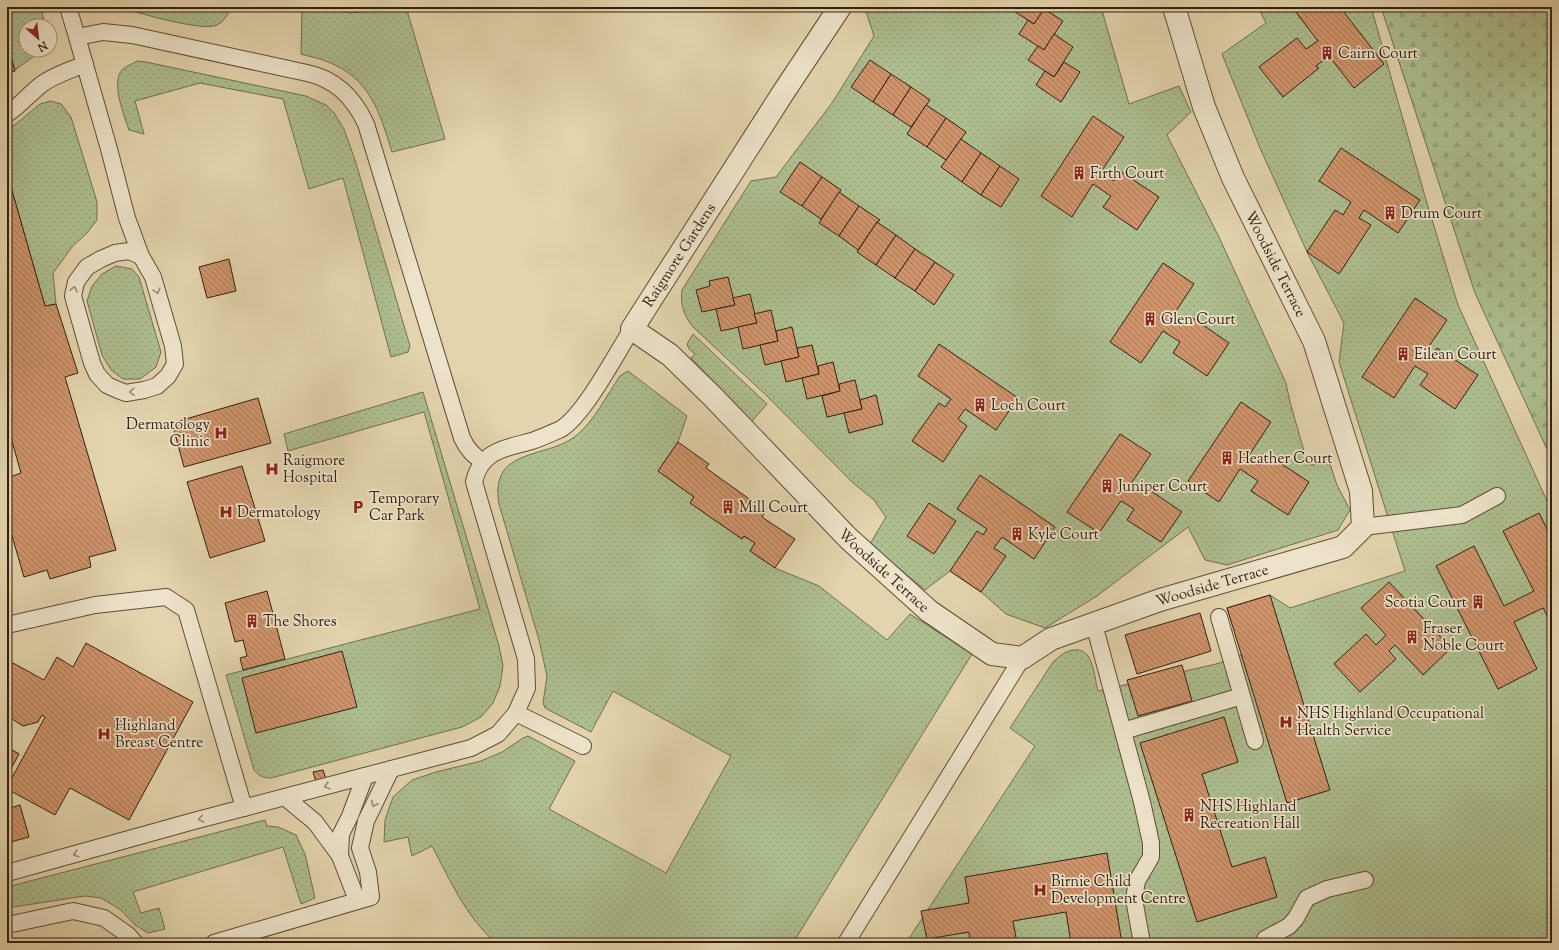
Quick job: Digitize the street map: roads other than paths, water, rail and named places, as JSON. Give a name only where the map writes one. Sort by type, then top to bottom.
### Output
[{"type":"street","name":"Raigmore Gardens","points":[[632,329],[781,96],[840,7]]},
{"type":"street","name":"Woodside Terrace","points":[[632,329],[670,355],[713,397],[848,538],[929,611],[992,654],[1022,658],[1051,639],[1160,600],[1343,547],[1363,527],[1362,491],[1314,341],[1233,178],[1204,107],[1174,7]]},
{"type":"lane","points":[[68,7],[127,218],[141,256],[153,277],[173,346],[175,364],[168,376],[157,386],[126,393],[107,385],[97,374],[92,363],[73,296],[76,282],[87,267],[101,258],[115,253],[129,251],[141,256]]},
{"type":"lane","points":[[7,873],[471,748],[498,734],[516,713],[527,688],[526,659],[474,482],[476,474],[483,462],[466,448],[462,438],[366,124],[353,101],[333,83],[319,75],[132,35],[103,32],[77,38]]},
{"type":"lane","points":[[7,114],[16,108],[43,83],[85,64]]},
{"type":"lane","name":"Raigmore Gardens","points":[[483,462],[502,448],[534,440],[561,428],[576,414],[589,398],[632,329]]},
{"type":"lane","points":[[1363,527],[1462,514],[1497,496]]},
{"type":"lane","points":[[7,625],[95,605],[166,598],[186,610],[244,808]]},
{"type":"lane","points":[[1219,616],[1255,741]]},
{"type":"lane","points":[[1094,624],[1151,843],[1151,857],[1137,881],[1134,899],[1142,943]]},
{"type":"lane","points":[[846,943],[1022,658]]},
{"type":"lane","points":[[1123,731],[1242,696]]},
{"type":"lane","points":[[516,713],[583,746]]},
{"type":"lane","points":[[364,899],[368,872],[360,848],[366,821],[392,769]]},
{"type":"lane","points":[[340,856],[342,834],[365,776]]},
{"type":"lane","points":[[286,798],[315,822],[340,856],[364,899]]},
{"type":"lane","points":[[1260,942],[1289,926],[1296,918],[1307,898],[1327,889],[1365,880]]},
{"type":"lane","points":[[214,943],[364,899]]},
{"type":"lane","points":[[7,925],[73,911],[104,918],[128,935],[135,943]]},
{"type":"place","name":"Cairn Court","points":[[1327,53]]},
{"type":"place","name":"Firth Court","points":[[1079,173]]},
{"type":"place","name":"Drum Court","points":[[1390,213]]},
{"type":"place","name":"Glen Court","points":[[1150,319]]},
{"type":"place","name":"Eilean Court","points":[[1403,354]]},
{"type":"place","name":"Loch Court","points":[[980,405]]},
{"type":"place","name":"Dermatology Clinic","points":[[221,433]]},
{"type":"place","name":"Heather Court","points":[[1227,458]]},
{"type":"place","name":"Raigmore Hospital","points":[[272,469]]},
{"type":"place","name":"Juniper Court","points":[[1107,486]]},
{"type":"place","name":"Temporary Car Park","points":[[358,507]]},
{"type":"place","name":"Mill Court","points":[[728,507]]},
{"type":"place","name":"Dermatology","points":[[226,512]]},
{"type":"place","name":"Kyle Court","points":[[1017,534]]},
{"type":"place","name":"Scotia Court","points":[[1478,602]]},
{"type":"place","name":"The Shores","points":[[252,621]]},
{"type":"place","name":"Fraser Noble Court","points":[[1412,637]]},
{"type":"place","name":"NHS Highland Occupational Health Service","points":[[1286,722]]},
{"type":"place","name":"Highland Breast Centre","points":[[104,734]]},
{"type":"place","name":"NHS Highland Recreation Hall","points":[[1189,815]]},
{"type":"place","name":"Birnie Child Development Centre","points":[[1040,890]]}]
